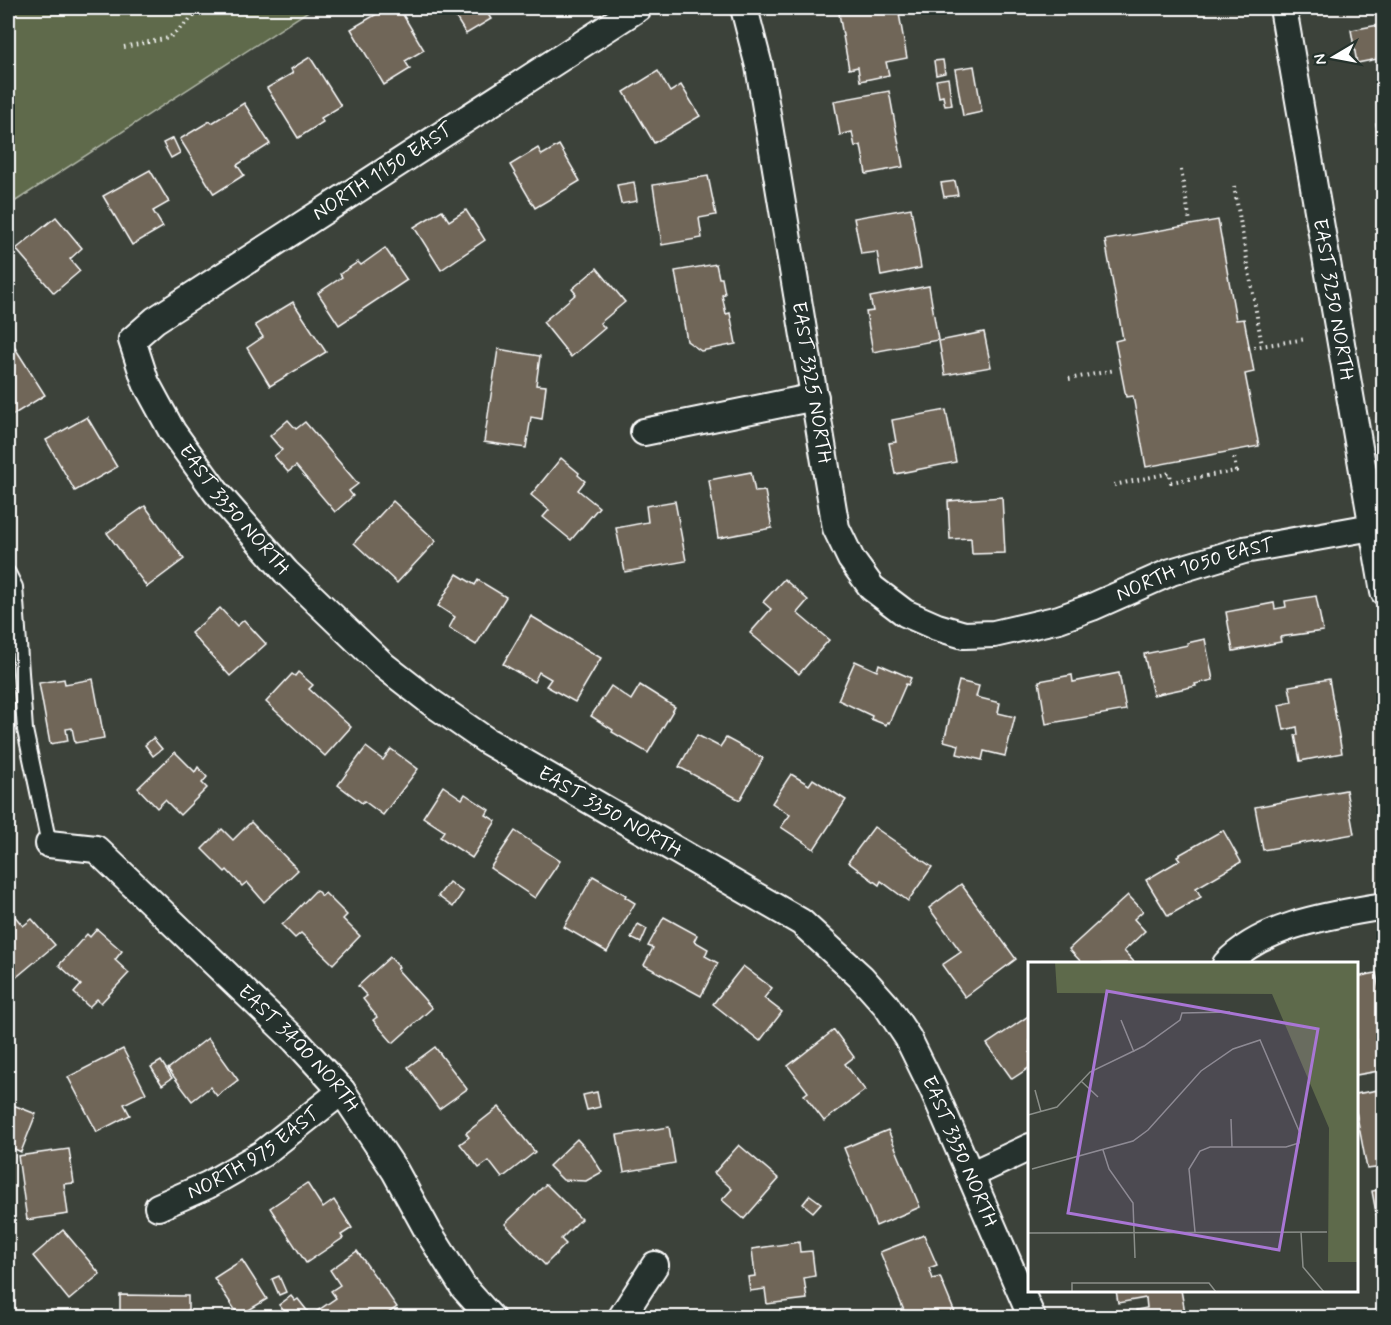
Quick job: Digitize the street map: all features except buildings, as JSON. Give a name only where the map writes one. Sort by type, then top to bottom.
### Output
[{"type":"street","name":"NORTH 1150 EAST","points":[[132,340],[155,320],[638,8]]},
{"type":"street","name":"EAST 3325 NORTH","points":[[744,8],[759,66],[837,528],[851,559],[872,588],[905,613],[937,627],[964,635],[994,634],[1023,629]]},
{"type":"street","name":"EAST 3250 NORTH","points":[[1283,8],[1383,592]]},
{"type":"street","name":"EAST 3350 NORTH","points":[[132,340],[146,383],[167,422],[216,492],[286,572],[383,665],[487,741],[801,922],[861,977],[886,1005],[908,1038],[934,1091],[1032,1317]]},
{"type":"street","points":[[644,432],[815,397]]},
{"type":"street","name":"NORTH 1050 EAST","points":[[1023,629],[1092,607],[1172,572],[1244,550],[1372,527]]},
{"type":"street","name":"EAST 3400 NORTH","points":[[49,844],[96,849],[295,1040],[342,1091],[395,1171],[429,1233],[464,1288],[491,1317]]},
{"type":"street","points":[[1227,962],[1234,955],[1264,938],[1294,925],[1383,906]]},
{"type":"street","name":"NORTH 975 EAST","points":[[158,1207],[208,1185],[262,1154],[342,1091]]},
{"type":"street","points":[[970,1175],[1028,1147]]},
{"type":"street","points":[[621,1317],[655,1265]]},
{"type":"lane","points":[[8,573],[15,586],[25,730],[49,844]]},
{"type":"path","points":[[124,48],[169,38],[203,8]]},
{"type":"path","points":[[1181,170],[1190,222]]},
{"type":"path","points":[[1234,186],[1262,345]]},
{"type":"path","points":[[1248,348],[1306,339]]},
{"type":"path","points":[[1069,379],[1115,370]]},
{"type":"path","points":[[1114,485],[1170,474],[1171,482],[1236,471],[1234,457]]},
{"type":"green space","points":[[8,8],[313,8],[8,206]]}]
